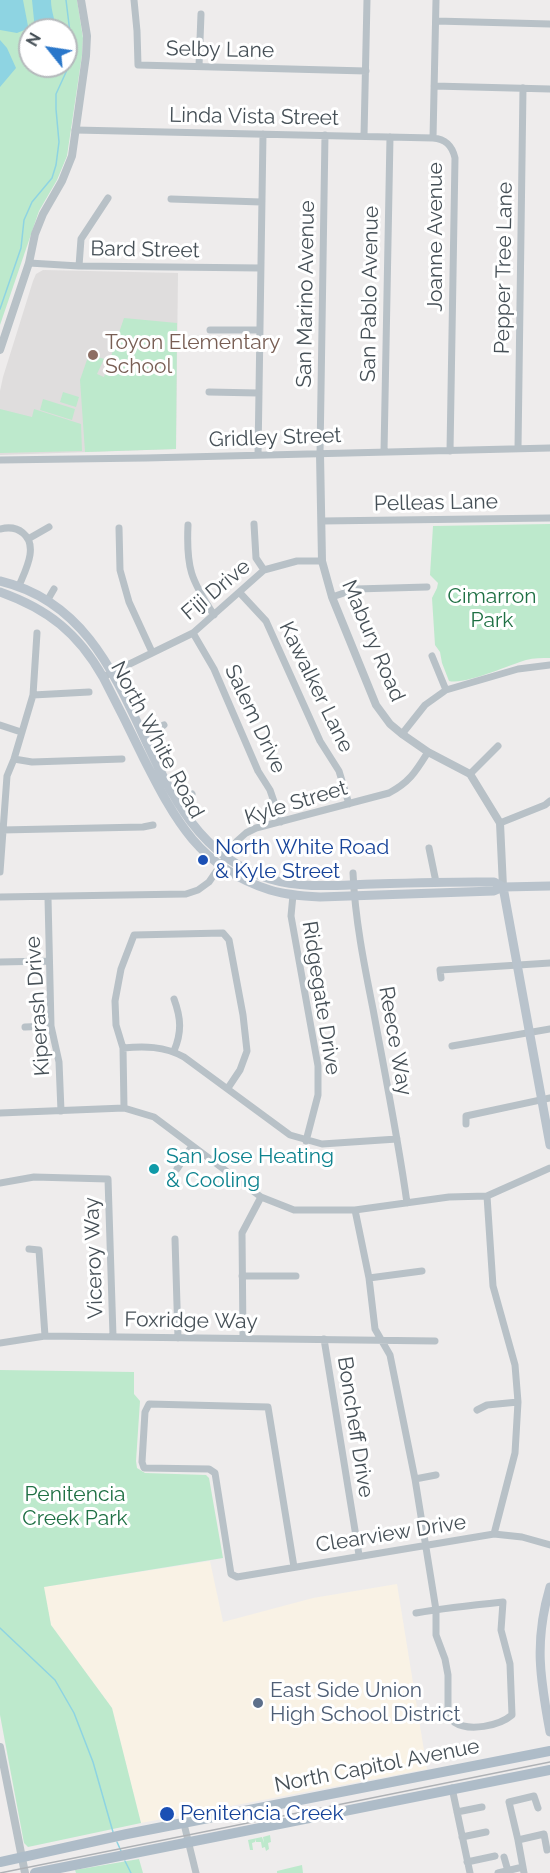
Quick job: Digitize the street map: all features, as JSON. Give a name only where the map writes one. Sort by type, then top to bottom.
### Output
[{"type":"main road","name":"North White Road","points":[[0,581],[19,586],[47,601],[82,629],[97,648],[169,809],[188,837],[220,865],[244,879],[270,890],[292,895],[354,896],[494,891],[503,887],[550,886]]},
{"type":"main road","name":"North White Road","points":[[0,592],[43,611],[74,635],[108,675],[144,735],[177,802],[202,836],[247,870],[268,879],[309,886],[494,882],[503,887]]},
{"type":"main road","points":[[503,887],[528,1031],[545,1098],[550,1145]]},
{"type":"main road","points":[[550,1587],[542,1623],[539,1656],[542,1692],[550,1732]]},
{"type":"main road","name":"North Capitol Avenue","points":[[0,1862],[127,1834],[550,1751]]},
{"type":"main road","name":"North Capitol Avenue","points":[[35,1873],[550,1770]]},
{"type":"street","points":[[0,350],[29,262],[35,234],[72,156],[87,36],[81,0]]},
{"type":"street","name":"Selby Lane","points":[[134,0],[138,31],[138,65],[366,70]]},
{"type":"street","points":[[364,136],[367,0]]},
{"type":"street","name":"Joanne Avenue","points":[[436,0],[433,138],[450,146],[455,158],[450,451]]},
{"type":"street","points":[[199,66],[201,14]]},
{"type":"street","points":[[436,21],[550,24]]},
{"type":"street","points":[[434,86],[550,89]]},
{"type":"street","name":"Pepper Tree Lane","points":[[518,448],[523,88]]},
{"type":"street","name":"Linda Vista Street","points":[[75,130],[433,138]]},
{"type":"street","points":[[258,455],[258,330],[263,134]]},
{"type":"street","name":"San Marino Avenue","points":[[320,454],[325,135]]},
{"type":"street","name":"San Pablo Avenue","points":[[384,452],[390,137]]},
{"type":"street","points":[[79,266],[81,238],[108,198]]},
{"type":"street","points":[[171,199],[261,202]]},
{"type":"street","name":"Bard Street","points":[[29,262],[79,266],[260,268]]},
{"type":"street","points":[[210,330],[258,330]]},
{"type":"street","points":[[210,392],[258,393]]},
{"type":"street","name":"Gridley Street","points":[[0,460],[550,448]]},
{"type":"street","name":"Mabury Road","points":[[320,454],[322,561],[332,597],[376,705],[390,724],[402,734],[428,752],[470,774]]},
{"type":"street","name":"Pelleas Lane","points":[[322,520],[550,518]]},
{"type":"street","points":[[254,524],[256,558],[264,570]]},
{"type":"street","points":[[188,525],[187,554],[195,586],[214,615]]},
{"type":"street","points":[[28,539],[49,527]]},
{"type":"street","points":[[0,529],[13,528],[28,539],[31,549],[30,559],[19,586]]},
{"type":"street","points":[[119,528],[120,570],[129,602],[152,652]]},
{"type":"street","name":"Fiji Drive","points":[[108,675],[193,633],[264,570],[297,561],[322,561]]},
{"type":"street","points":[[332,597],[356,589],[427,587]]},
{"type":"street","points":[[47,601],[54,589]]},
{"type":"street","name":"Kawalker Lane","points":[[240,593],[266,621],[320,741],[339,771],[349,804]]},
{"type":"street","points":[[0,872],[7,776],[33,695],[38,633]]},
{"type":"street","name":"Salem Drive","points":[[193,633],[214,669],[258,771],[270,790],[281,822]]},
{"type":"street","points":[[432,656],[446,690]]},
{"type":"street","points":[[402,734],[425,705],[446,690],[518,669],[550,664]]},
{"type":"street","points":[[33,695],[89,692]]},
{"type":"street","points":[[0,725],[21,732]]},
{"type":"street","points":[[144,735],[164,725]]},
{"type":"street","points":[[498,746],[470,774],[500,823],[503,887]]},
{"type":"street","name":"Kyle Street","points":[[0,897],[186,894],[198,890],[209,882],[237,841],[246,833],[389,793],[404,785],[414,775],[428,752]]},
{"type":"street","points":[[14,759],[32,762],[122,759]]},
{"type":"street","points":[[177,802],[192,794]]},
{"type":"street","points":[[500,823],[550,801]]},
{"type":"street","points":[[2,830],[153,825]]},
{"type":"street","points":[[429,848],[436,882]]},
{"type":"street","name":"Reece Way","points":[[353,873],[363,957],[407,1203]]},
{"type":"street","name":"Ridgegate Drive","points":[[292,895],[291,916],[318,1066],[318,1095],[306,1141]]},
{"type":"street","name":"Kiperash Drive","points":[[48,897],[51,1026],[59,1062],[61,1111]]},
{"type":"street","points":[[124,1108],[123,1048],[116,1025],[115,1001],[121,969],[134,935],[223,933],[229,940],[243,1015],[247,1051],[240,1070],[228,1088]]},
{"type":"street","points":[[0,962],[48,961]]},
{"type":"street","points":[[441,978],[441,970],[550,963]]},
{"type":"street","points":[[174,999],[180,1014],[181,1030],[174,1051]]},
{"type":"street","points":[[25,1027],[51,1026]]},
{"type":"street","points":[[452,1046],[550,1029]]},
{"type":"street","points":[[123,1048],[149,1046],[174,1051],[290,1135],[306,1141],[322,1144],[397,1139]]},
{"type":"street","points":[[466,1124],[466,1116],[545,1098]]},
{"type":"street","points":[[0,1113],[124,1108],[154,1117],[261,1197],[294,1210],[355,1210],[449,1197],[487,1196],[550,1168]]},
{"type":"street","points":[[177,1170],[192,1146]]},
{"type":"street","name":"Viceroy Way","points":[[0,1183],[34,1177],[108,1179],[113,1336]]},
{"type":"street","points":[[487,1196],[493,1286],[515,1365],[518,1402],[515,1453],[494,1534]]},
{"type":"street","points":[[243,1338],[242,1233],[261,1197]]},
{"type":"street","points":[[355,1210],[369,1278],[375,1329],[390,1355],[415,1479],[436,1610],[436,1635],[448,1675],[447,1699],[450,1717],[458,1725],[473,1727],[495,1724],[509,1718],[512,1714],[512,1676],[501,1630],[502,1602],[465,1605],[436,1610],[416,1613]]},
{"type":"street","points":[[176,1239],[178,1338]]},
{"type":"street","points":[[29,1249],[39,1250],[45,1336]]},
{"type":"street","points":[[369,1278],[422,1271]]},
{"type":"street","points":[[242,1276],[296,1276]]},
{"type":"street","name":"Foxridge Way","points":[[0,1343],[45,1336],[435,1341]]},
{"type":"street","name":"Boncheff Drive","points":[[324,1339],[359,1556]]},
{"type":"street","points":[[477,1410],[487,1405],[518,1402]]},
{"type":"street","name":"Clearview Drive","points":[[294,1567],[268,1407],[149,1404],[145,1412],[142,1462],[144,1468],[209,1469],[214,1473],[231,1574],[237,1577],[494,1534],[522,1537],[550,1545]]},
{"type":"street","points":[[415,1479],[436,1475]]},
{"type":"street","points":[[0,1747],[3,1776],[25,1873]]},
{"type":"street","points":[[452,1788],[470,1873]]},
{"type":"street","points":[[498,1873],[523,1870],[519,1840],[508,1802],[534,1796],[538,1808]]},
{"type":"street","points":[[457,1812],[482,1807]]},
{"type":"street","points":[[184,1824],[196,1873]]},
{"type":"street","points":[[462,1837],[486,1832]]},
{"type":"street","points":[[519,1840],[544,1834],[547,1850]]},
{"type":"street","points":[[467,1862],[495,1856]]},
{"type":"street","points":[[504,1857],[508,1871]]},
{"type":"shaded area","name":"Toyon Elementary School","points":[[43,270],[178,273],[176,449],[0,455],[0,391],[3,377],[33,281],[36,274]]},
{"type":"shaded area","points":[[210,1561],[223,1622],[313,1598],[397,1584],[427,1769],[141,1823],[112,1708],[51,1625],[43,1587]]},
{"type":"green space","points":[[0,0],[77,0],[83,38],[82,55],[67,156],[57,180],[39,211],[0,325]]},
{"type":"green space","points":[[124,318],[177,323],[176,449],[85,452],[80,380],[89,354],[104,359],[97,374],[104,377]]},
{"type":"green space","points":[[63,392],[79,397],[76,407],[60,402]]},
{"type":"green space","points":[[43,399],[75,409],[72,420],[40,410]]},
{"type":"green space","points":[[0,409],[32,417],[34,409],[81,424],[82,451],[0,453]]},
{"type":"green space","name":"Cimarron Park","points":[[550,524],[550,658],[526,660],[465,680],[449,681],[440,652],[435,645],[432,598],[438,583],[430,575],[433,526]]},
{"type":"green space","name":"Penitencia Creek Park","points":[[0,1370],[134,1372],[134,1394],[140,1401],[137,1468],[145,1473],[206,1475],[209,1478],[223,1558],[44,1587],[51,1625],[112,1708],[141,1823],[28,1847],[24,1843],[0,1715]]},
{"type":"green space","points":[[270,1835],[269,1849],[266,1851],[265,1847],[262,1848],[261,1842],[256,1842],[255,1839],[252,1843],[253,1850],[250,1850],[248,1840],[262,1837],[264,1843],[263,1837]]},
{"type":"green space","points":[[139,1859],[143,1873],[76,1873],[75,1870]]},
{"type":"green space","points":[[302,1865],[303,1873],[277,1873],[277,1871]]},
{"type":"water","points":[[0,0],[23,0],[26,18],[18,18],[18,33],[0,30]]},
{"type":"water","points":[[32,0],[51,0],[54,18],[34,18]]},
{"type":"water","points":[[0,40],[7,48],[16,68],[0,87]]},
{"type":"waterway","points":[[0,309],[21,248],[24,220],[32,202],[52,178],[56,165],[59,142],[56,94],[67,70],[72,49],[66,0]]},
{"type":"waterway","points":[[0,1628],[55,1680],[74,1713],[93,1762],[113,1832]]},
{"type":"waterway","points":[[117,1842],[121,1851]]},
{"type":"waterway","points":[[125,1861],[131,1873]]},
{"type":"tram line","points":[[0,1873],[550,1762]]},
{"type":"place","name":"Toyon Elementary School","points":[[93,355]]},
{"type":"place","name":"North White Road & Kyle Street","points":[[203,860]]},
{"type":"place","name":"San Jose Heating & Cooling","points":[[154,1169]]},
{"type":"place","name":"East Side Union High School District","points":[[258,1703]]},
{"type":"place","name":"Penitencia Creek","points":[[167,1814]]}]
